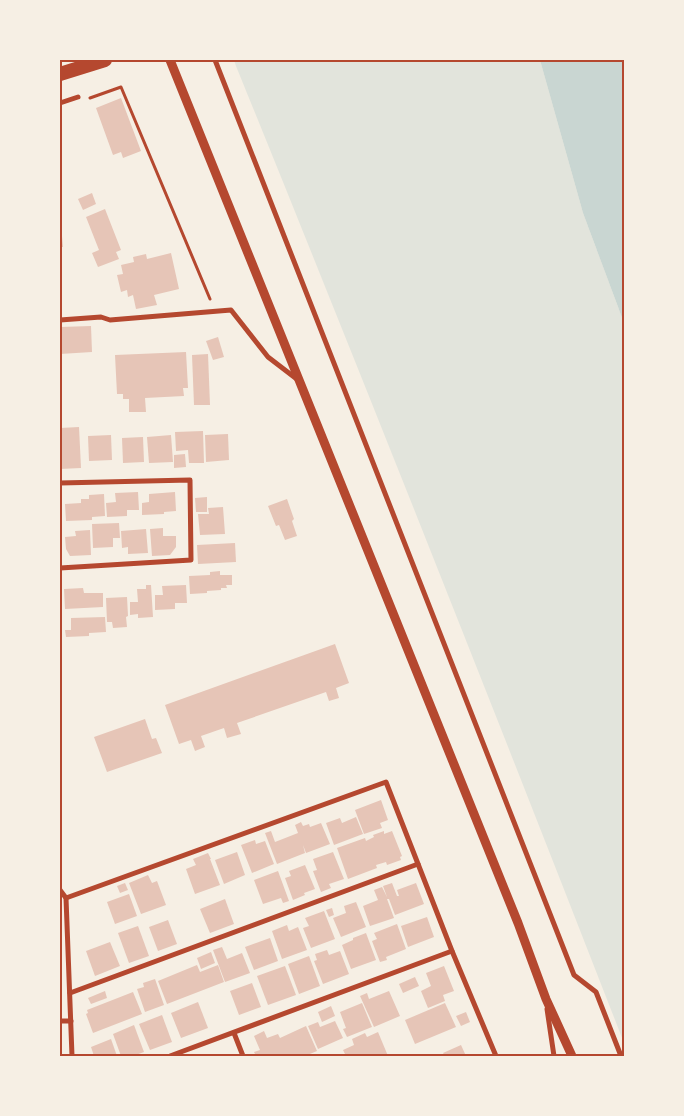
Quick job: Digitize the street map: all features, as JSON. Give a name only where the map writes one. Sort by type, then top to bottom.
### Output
[{"type":"highway","points":[[60,74],[106,60]]},
{"type":"street","points":[[170,60],[514,914],[546,999],[572,1056]]},
{"type":"street","points":[[215,60],[574,975],[596,992],[621,1056]]},
{"type":"street","points":[[60,103],[78,98]]},
{"type":"street","points":[[60,320],[101,317],[110,320],[231,310],[268,357],[300,382]]},
{"type":"street","points":[[60,483],[190,480],[191,560],[60,568]]},
{"type":"street","points":[[66,898],[386,782],[452,951],[496,1056]]},
{"type":"street","points":[[70,993],[418,864]]},
{"type":"street","points":[[60,890],[66,898],[72,1056]]},
{"type":"street","points":[[170,1056],[452,951]]},
{"type":"street","points":[[546,999],[554,1056]]},
{"type":"street","points":[[60,1021],[71,1021]]},
{"type":"street","points":[[234,1032],[243,1056]]},
{"type":"path","points":[[78,98],[85,100],[121,87],[215,312]]},
{"type":"shaded area","points":[[234,60],[540,60],[583,213],[624,323],[624,1043],[432,554]]},
{"type":"shaded area","points":[[540,60],[624,60],[624,323],[583,213]]},
{"type":"building","points":[[121,98],[141,151],[123,158],[121,152],[113,155],[96,108]]},
{"type":"building","points":[[92,193],[96,204],[83,210],[78,199]]},
{"type":"building","points":[[105,209],[121,250],[116,252],[119,259],[98,267],[92,253],[99,250],[86,217]]},
{"type":"building","points":[[61,225],[63,247],[60,247]]},
{"type":"building","points":[[171,253],[179,289],[154,295],[157,305],[136,309],[133,295],[128,297],[127,290],[121,292],[117,275],[123,274],[121,265],[134,262],[133,257],[146,254],[147,259]]},
{"type":"building","points":[[91,326],[92,352],[60,354],[60,327]]},
{"type":"building","points":[[218,337],[224,357],[213,360],[206,341]]},
{"type":"building","points":[[186,352],[188,388],[183,388],[184,396],[145,398],[146,412],[129,412],[129,399],[123,399],[123,394],[117,394],[115,355]]},
{"type":"building","points":[[208,354],[210,405],[194,405],[192,355]]},
{"type":"building","points":[[79,427],[81,468],[60,469],[60,428]]},
{"type":"building","points":[[203,431],[204,463],[189,463],[188,450],[176,451],[175,432]]},
{"type":"building","points":[[228,434],[229,460],[206,462],[205,435]]},
{"type":"building","points":[[111,435],[112,460],[89,461],[88,436]]},
{"type":"building","points":[[171,435],[173,462],[149,463],[147,437]]},
{"type":"building","points":[[143,437],[144,462],[123,463],[122,438]]},
{"type":"building","points":[[185,454],[186,467],[174,468],[174,455]]},
{"type":"building","points":[[138,492],[139,510],[127,510],[127,516],[107,517],[106,503],[116,502],[115,493]]},
{"type":"building","points":[[175,492],[176,511],[164,512],[164,514],[142,515],[142,503],[149,502],[149,494]]},
{"type":"building","points":[[104,494],[105,516],[92,517],[92,520],[66,521],[65,504],[81,503],[81,499],[89,499],[89,495]]},
{"type":"building","points":[[207,497],[207,512],[196,512],[195,498]]},
{"type":"building","points":[[287,499],[294,519],[292,521],[297,536],[285,540],[279,525],[276,526],[268,506]]},
{"type":"building","points":[[223,507],[225,534],[200,535],[198,514],[209,514],[208,508]]},
{"type":"building","points":[[119,523],[120,538],[113,538],[113,547],[93,548],[92,524]]},
{"type":"building","points":[[163,528],[163,536],[176,536],[176,547],[170,555],[152,556],[150,529]]},
{"type":"building","points":[[146,529],[148,553],[128,554],[128,547],[122,548],[121,531]]},
{"type":"building","points":[[90,530],[91,555],[70,556],[66,549],[65,537],[76,536],[75,531]]},
{"type":"building","points":[[235,543],[236,562],[198,564],[197,545]]},
{"type":"building","points":[[220,571],[220,575],[232,575],[232,585],[226,585],[227,588],[221,588],[221,590],[207,591],[207,593],[190,594],[189,576],[210,575],[210,572]]},
{"type":"building","points":[[146,585],[151,585],[153,617],[138,618],[138,614],[130,615],[130,602],[138,602],[137,589],[146,589]]},
{"type":"building","points":[[186,585],[187,603],[175,603],[175,609],[155,610],[155,595],[163,595],[162,586]]},
{"type":"building","points":[[83,588],[84,593],[103,593],[103,607],[65,609],[64,589]]},
{"type":"building","points":[[127,597],[127,627],[113,628],[112,622],[107,622],[106,598]]},
{"type":"building","points":[[105,617],[106,632],[89,633],[89,636],[66,637],[65,630],[71,630],[71,618]]},
{"type":"building","points":[[335,644],[349,683],[336,688],[339,698],[329,701],[326,692],[237,723],[241,734],[227,738],[224,728],[201,736],[205,747],[195,751],[191,740],[179,744],[165,705]]},
{"type":"building","points":[[145,719],[152,739],[156,738],[162,753],[107,772],[94,737]]},
{"type":"building","points":[[381,800],[388,820],[380,823],[382,828],[364,834],[355,810]]},
{"type":"building","points":[[356,817],[363,834],[334,845],[326,823],[340,818],[342,823]]},
{"type":"building","points":[[301,822],[303,826],[309,824],[310,827],[321,823],[330,844],[306,853],[303,845],[305,853],[277,864],[265,833],[271,831],[275,842],[298,833],[295,825]]},
{"type":"building","points":[[384,831],[384,834],[392,831],[402,856],[400,857],[401,860],[387,865],[386,862],[376,865],[377,868],[348,879],[337,848],[365,838],[366,841],[374,837],[373,835]]},
{"type":"building","points":[[255,840],[256,844],[265,841],[274,864],[252,873],[241,845]]},
{"type":"building","points":[[237,852],[245,875],[224,884],[215,860]]},
{"type":"building","points":[[333,852],[344,879],[329,884],[331,888],[321,892],[313,871],[317,870],[313,859]]},
{"type":"building","points":[[208,853],[220,885],[195,894],[186,869],[196,865],[193,859]]},
{"type":"building","points":[[305,865],[315,889],[293,900],[285,878],[291,876],[289,871]]},
{"type":"building","points":[[278,871],[289,901],[283,903],[281,898],[263,904],[254,880]]},
{"type":"building","points":[[148,875],[152,883],[157,881],[166,905],[141,914],[129,883]]},
{"type":"building","points":[[125,883],[128,890],[120,893],[117,886]]},
{"type":"building","points":[[392,883],[397,896],[399,896],[397,890],[416,883],[424,904],[395,915],[389,899],[387,899],[394,918],[370,926],[363,906],[378,900],[374,890],[382,887],[387,897],[383,886]]},
{"type":"building","points":[[129,894],[137,916],[115,924],[107,902]]},
{"type":"building","points":[[225,899],[234,924],[210,933],[200,909]]},
{"type":"building","points":[[356,902],[366,927],[341,937],[333,918],[346,913],[344,906]]},
{"type":"building","points":[[332,908],[334,915],[329,917],[326,910]]},
{"type":"building","points":[[324,911],[335,939],[311,948],[303,928],[309,926],[305,918]]},
{"type":"building","points":[[427,917],[434,937],[408,947],[401,926]]},
{"type":"building","points":[[168,920],[177,944],[158,951],[149,927]]},
{"type":"building","points":[[397,924],[406,949],[386,957],[387,960],[380,962],[372,941],[377,939],[374,933]]},
{"type":"building","points":[[287,925],[289,931],[298,927],[307,950],[282,959],[272,931]]},
{"type":"building","points":[[138,926],[149,956],[129,963],[118,933]]},
{"type":"building","points":[[366,933],[376,960],[351,969],[342,945]]},
{"type":"building","points":[[270,938],[278,961],[254,970],[245,947]]},
{"type":"building","points":[[110,942],[120,966],[95,976],[86,951]]},
{"type":"building","points":[[222,947],[227,959],[242,953],[250,973],[225,982],[213,950]]},
{"type":"building","points":[[327,950],[329,955],[340,951],[349,974],[323,984],[314,961],[317,960],[315,954]]},
{"type":"building","points":[[211,952],[215,963],[201,969],[197,958]]},
{"type":"building","points":[[309,956],[320,986],[299,994],[288,964]]},
{"type":"building","points":[[197,965],[200,972],[218,965],[224,982],[167,1004],[158,981]]},
{"type":"building","points":[[285,966],[296,995],[268,1005],[257,976]]},
{"type":"building","points":[[444,966],[454,991],[443,995],[445,1001],[428,1008],[421,991],[431,986],[426,973]]},
{"type":"building","points":[[415,977],[419,986],[403,993],[399,984]]},
{"type":"building","points":[[155,979],[164,1005],[145,1012],[137,989],[144,987],[143,983]]},
{"type":"building","points":[[252,983],[261,1007],[239,1015],[230,991]]},
{"type":"building","points":[[105,991],[107,998],[91,1004],[88,998]]},
{"type":"building","points":[[389,991],[400,1016],[374,1027],[360,996],[367,993],[369,999]]},
{"type":"building","points":[[133,992],[142,1014],[93,1033],[86,1014],[88,1013],[87,1010]]},
{"type":"building","points":[[198,1002],[208,1028],[181,1038],[171,1013]]},
{"type":"building","points":[[362,1003],[372,1027],[347,1037],[343,1029],[346,1028],[340,1012]]},
{"type":"building","points":[[445,1003],[456,1027],[415,1044],[405,1020]]},
{"type":"building","points":[[331,1006],[335,1016],[322,1022],[318,1012]]},
{"type":"building","points":[[466,1012],[470,1022],[461,1026],[456,1016]]},
{"type":"building","points":[[162,1015],[172,1042],[150,1050],[139,1024]]},
{"type":"building","points":[[335,1021],[343,1038],[318,1049],[308,1026],[318,1022],[320,1027]]},
{"type":"building","points":[[134,1025],[144,1052],[133,1056],[121,1056],[113,1034]]},
{"type":"building","points":[[306,1026],[317,1051],[305,1056],[256,1056],[254,1052],[260,1050],[254,1036],[264,1031],[267,1038],[278,1034],[280,1038]]},
{"type":"building","points":[[378,1032],[388,1056],[346,1056],[343,1050],[354,1045],[352,1039],[365,1033],[367,1037]]},
{"type":"building","points":[[111,1039],[117,1056],[94,1056],[91,1047]]},
{"type":"building","points":[[461,1045],[466,1056],[445,1056],[443,1053]]}]
